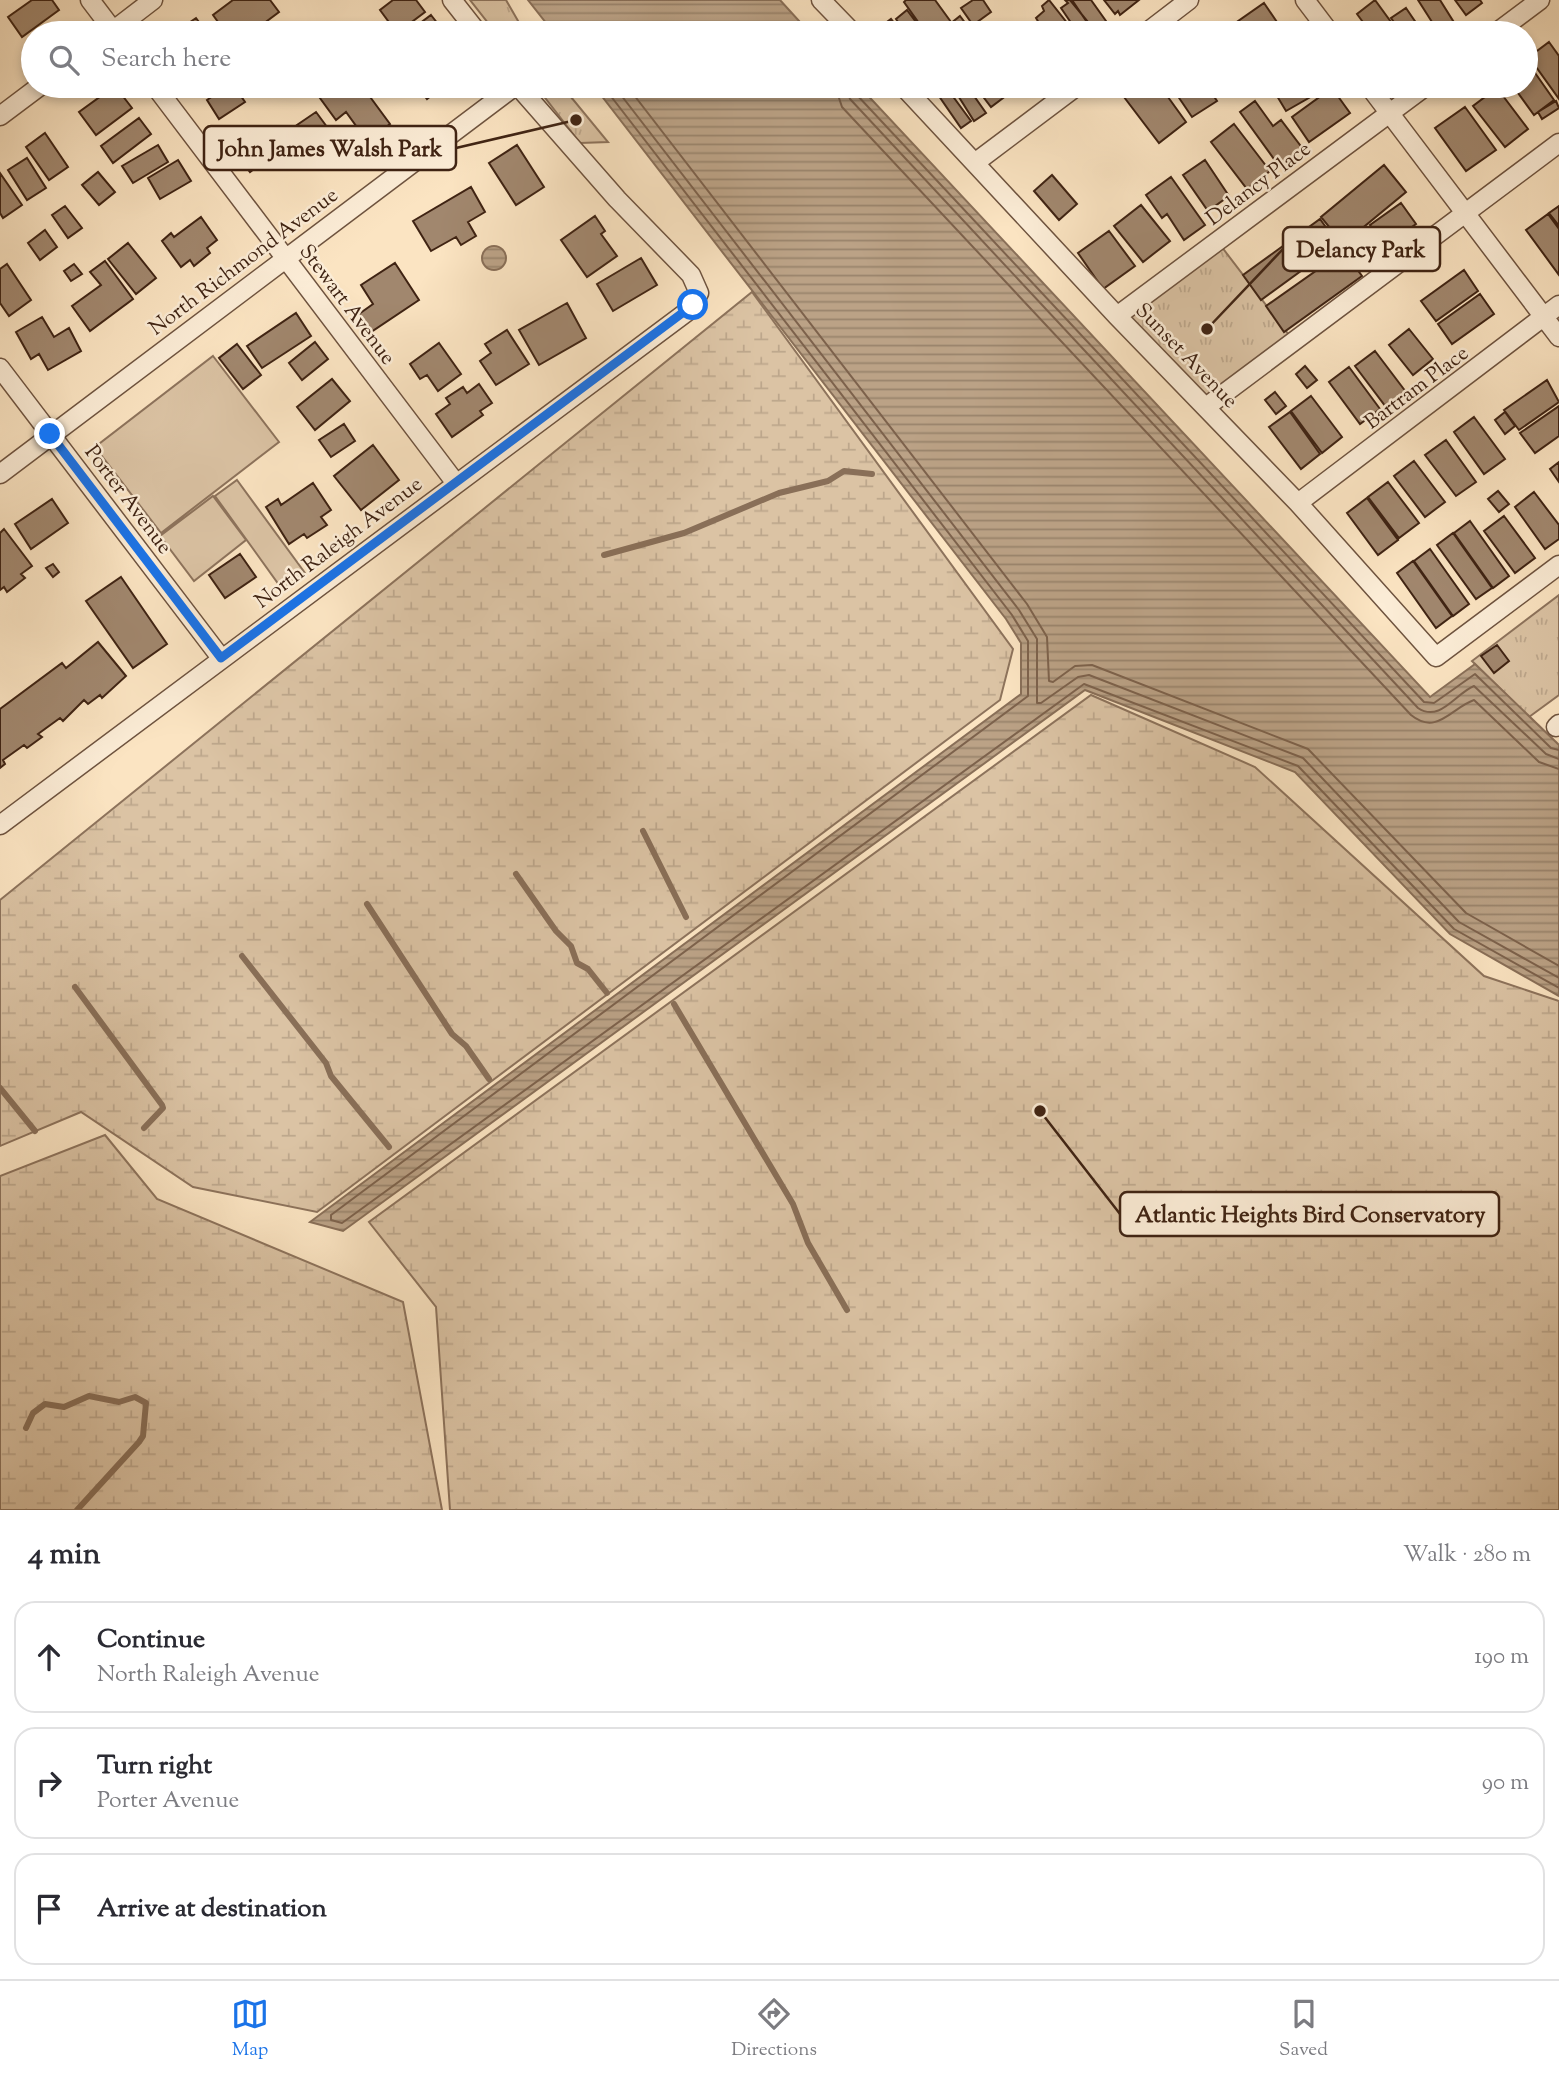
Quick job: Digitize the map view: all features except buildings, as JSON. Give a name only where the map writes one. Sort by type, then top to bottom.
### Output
[{"type":"street","points":[[90,0],[104,21]]},
{"type":"street","points":[[126,21],[153,0]]},
{"type":"street","points":[[452,0],[469,21]]},
{"type":"street","points":[[1162,21],[1189,0]]},
{"type":"street","points":[[1305,0],[1321,21]]},
{"type":"street","points":[[1512,21],[1540,0]]},
{"type":"street","points":[[825,1],[842,21]]},
{"type":"street","points":[[0,116],[24,98]]},
{"type":"street","name":"Stewart Avenue","points":[[164,98],[456,482]]},
{"type":"street","name":"North Richmond Avenue","points":[[0,474],[500,98]]},
{"type":"street","name":"North Raleigh Avenue","points":[[0,825],[688,311],[699,293],[696,282],[527,98]]},
{"type":"street","name":"Sunset Avenue","points":[[915,98],[1117,316],[1298,503],[1436,657],[1559,565]]},
{"type":"street","points":[[976,162],[1061,98]]},
{"type":"street","points":[[1378,98],[1559,337]]},
{"type":"street","name":"Delancy Place","points":[[1117,316],[1410,98]]},
{"type":"street","points":[[1206,407],[1559,143]]},
{"type":"street","name":"Bartram Place","points":[[1298,503],[1559,305]]},
{"type":"street","name":"Porter Avenue","points":[[0,368],[221,658]]},
{"type":"green space","points":[[470,0],[506,0],[518,21],[487,21]]},
{"type":"green space","points":[[545,98],[572,98],[608,142],[580,143]]},
{"type":"green space","points":[[1218,242],[1295,343],[1206,407],[1117,316]]},
{"type":"green space","points":[[752,292],[1013,649],[1000,700],[317,1212],[193,1187],[81,1112],[0,1146],[0,900]]},
{"type":"green space","points":[[213,356],[279,442],[161,533],[95,447]]},
{"type":"green space","points":[[237,480],[305,573],[282,589],[215,496]]},
{"type":"green space","points":[[213,496],[246,540],[194,581],[160,536]]},
{"type":"green space","points":[[1559,595],[1559,695],[1529,717],[1472,661]]},
{"type":"green space","points":[[1091,695],[1255,767],[1484,976],[1559,1001],[1559,1510],[450,1510],[436,1307],[369,1222]]},
{"type":"green space","points":[[105,1135],[157,1199],[403,1302],[442,1510],[0,1510],[0,1176]]},
{"type":"water","points":[[528,0],[780,0],[799,21],[545,21]]},
{"type":"water","points":[[603,98],[870,98],[1430,697],[1475,664],[1559,745],[1559,996],[1450,934],[1295,772],[1085,690],[343,1231],[310,1222],[1021,694],[1021,643],[1006,619]]},
{"type":"water","points":[[494,246],[503,249],[506,258],[503,267],[494,270],[485,267],[482,258],[485,249]]},
{"type":"waterway","points":[[604,555],[684,533],[779,493],[828,481],[844,471],[872,474]]},
{"type":"waterway","points":[[643,831],[686,917]]},
{"type":"waterway","points":[[516,874],[556,931],[571,946],[577,963],[588,969],[607,993]]},
{"type":"waterway","points":[[367,904],[452,1034],[466,1046],[489,1079]]},
{"type":"waterway","points":[[242,956],[326,1063],[331,1076],[389,1147]]},
{"type":"waterway","points":[[75,987],[162,1105],[163,1108],[144,1128]]},
{"type":"waterway","points":[[674,1004],[793,1204],[808,1243],[847,1310]]},
{"type":"waterway","points":[[0,1088],[35,1131]]},
{"type":"waterway","points":[[26,1428],[33,1413],[45,1404],[64,1407],[89,1396],[119,1402],[135,1397],[146,1403],[143,1436],[77,1510]]},
{"type":"place","name":"John James Walsh Park","points":[[576,120]]},
{"type":"place","name":"Delancy Park","points":[[1207,329]]},
{"type":"place","name":"Atlantic Heights Bird Conservatory","points":[[1040,1111]]},
{"type":"route","points":[[50,434],[221,658],[693,305]]}]
